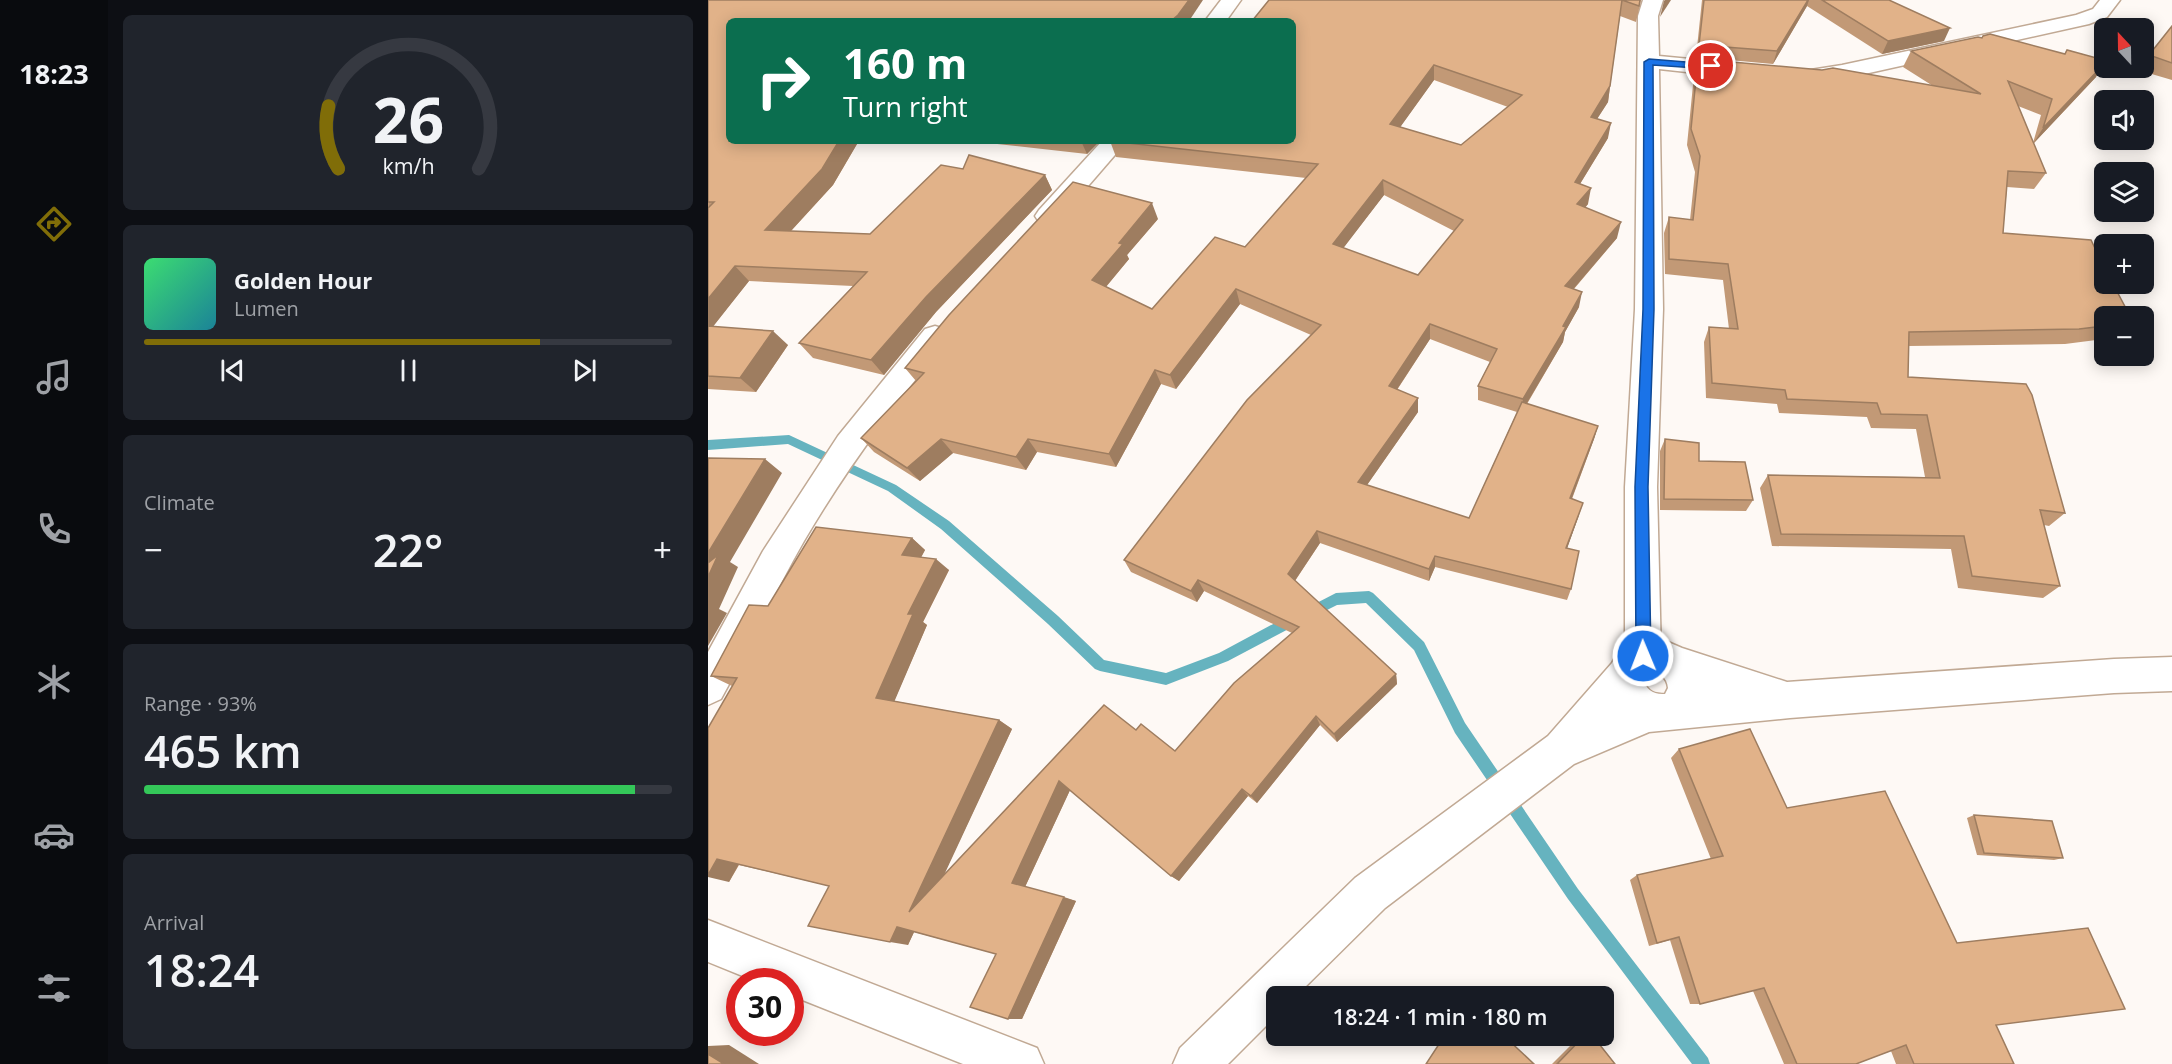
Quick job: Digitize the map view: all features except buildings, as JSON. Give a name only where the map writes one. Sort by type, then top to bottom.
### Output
[{"type":"street","points":[[1217,18],[1231,0]]},
{"type":"street","points":[[1653,0],[1648,16],[1649,309],[1641,487],[1647,665],[1626,691],[1636,704],[1659,712],[2114,675],[2172,674]]},
{"type":"street","points":[[1649,62],[1816,78],[2082,20],[2100,13],[2110,0]]},
{"type":"street","points":[[1028,238],[1112,144]]},
{"type":"street","points":[[708,687],[776,561],[824,484],[878,406],[956,312]]},
{"type":"street","points":[[1647,665],[1790,700]]},
{"type":"street","points":[[1553,756],[1680,705],[1687,692],[1684,676],[1647,665]]},
{"type":"street","points":[[1196,1064],[1371,892],[1553,756],[1647,665]]},
{"type":"street","points":[[708,940],[1021,1064]]},
{"type":"waterway","points":[[708,445],[789,439],[892,488],[945,525],[1053,620],[1100,665],[1166,679],[1223,657],[1293,620]]},
{"type":"waterway","points":[[1309,613],[1336,599],[1369,597],[1419,646],[1460,728],[1573,894],[1702,1064]]},
{"type":"route","points":[[1643,656],[1641,487],[1649,309],[1647,114],[1649,62],[1711,66]]}]
